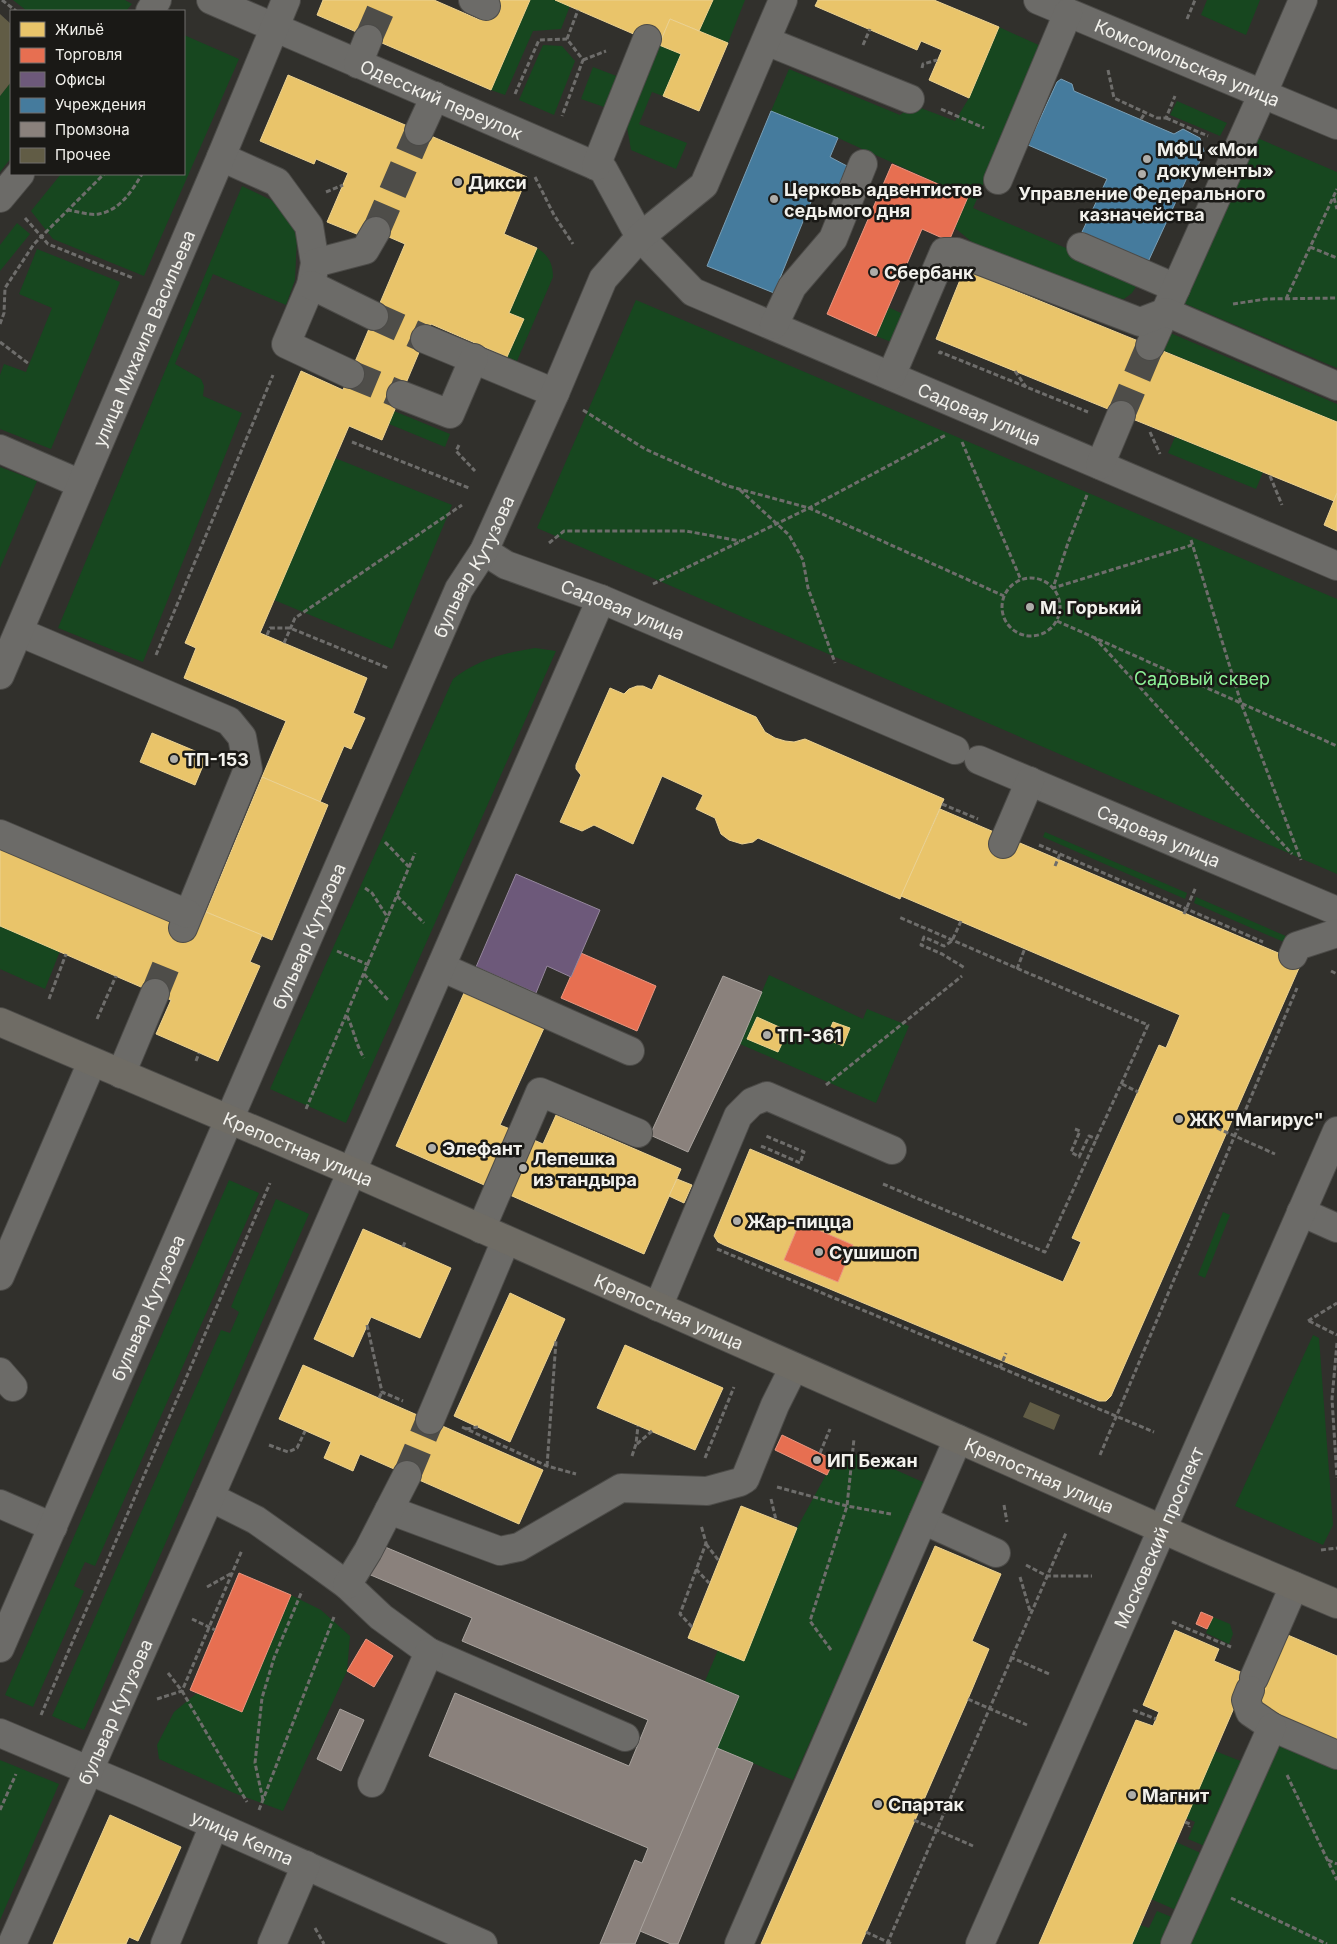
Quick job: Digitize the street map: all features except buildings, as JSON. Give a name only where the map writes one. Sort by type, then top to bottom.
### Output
[{"type":"main road","name":"Крепостная улица","points":[[0,1022],[351,1171],[1337,1604]]},
{"type":"street","name":"Одесский переулок","points":[[211,0],[274,28],[363,52],[435,96],[603,169],[640,236]]},
{"type":"street","name":"улица Михаила Васильева","points":[[0,676],[286,0]]},
{"type":"street","name":"бульвар Кутузова","points":[[0,1648],[459,589],[495,558],[555,393],[603,279],[640,236],[704,185],[783,0]]},
{"type":"street","name":"Комсомольская улица","points":[[1038,0],[1337,125]]},
{"type":"street","points":[[1150,346],[1303,0]]},
{"type":"street","points":[[998,180],[1068,13]]},
{"type":"street","points":[[596,166],[647,39]]},
{"type":"street","points":[[766,41],[910,99]]},
{"type":"street","points":[[419,131],[435,96]]},
{"type":"street","points":[[221,157],[277,182],[309,226],[313,274],[286,344],[350,374]]},
{"type":"street","points":[[774,325],[792,287],[833,240],[863,164]]},
{"type":"street","points":[[10,206],[20,175]]},
{"type":"street","points":[[313,274],[365,250],[376,231]]},
{"type":"street","name":"Садовая улица","points":[[640,236],[693,292],[891,376],[1095,476],[1337,566]]},
{"type":"street","points":[[1081,247],[1175,291],[1337,386]]},
{"type":"street","points":[[891,376],[944,252],[957,252],[1140,322],[1175,291]]},
{"type":"street","points":[[1150,256],[1175,291]]},
{"type":"street","points":[[313,274],[374,316]]},
{"type":"street","points":[[425,338],[555,393]]},
{"type":"street","points":[[401,395],[450,414],[474,358]]},
{"type":"street","points":[[1095,476],[1119,419]]},
{"type":"street","points":[[0,449],[81,484]]},
{"type":"street","name":"Садовая улица","points":[[495,558],[601,599],[955,750]]},
{"type":"street","name":"бульвар Кутузова","points":[[12,1944],[210,1497],[601,599]]},
{"type":"street","points":[[0,834],[186,921],[248,769],[242,737],[229,721],[19,632]]},
{"type":"street","name":"Садовая улица","points":[[980,760],[1337,911]]},
{"type":"street","points":[[1005,838],[1030,781]]},
{"type":"street","points":[[1301,958],[1297,946],[1337,934]]},
{"type":"street","points":[[441,967],[630,1051]]},
{"type":"street","points":[[121,1074],[156,993]]},
{"type":"street","points":[[0,1276],[92,1062]]},
{"type":"street","points":[[481,1229],[540,1092],[638,1133]]},
{"type":"street","points":[[658,1307],[738,1116],[752,1102],[767,1096],[892,1150]]},
{"type":"street","name":"Московский проспект","points":[[980,1944],[1337,1131]]},
{"type":"street","points":[[1301,1212],[1337,1228]]},
{"type":"street","points":[[432,1417],[506,1240]]},
{"type":"street","points":[[389,1510],[500,1551],[519,1547],[621,1488],[707,1491],[756,1482],[775,1404],[794,1367]]},
{"type":"street","points":[[739,1944],[958,1439]]},
{"type":"street","points":[[347,1585],[407,1475]]},
{"type":"street","points":[[210,1497],[256,1520],[314,1561],[347,1585],[381,1617],[429,1652],[625,1737]]},
{"type":"street","points":[[0,1504],[54,1527]]},
{"type":"street","points":[[923,1520],[996,1553]]},
{"type":"street","points":[[1294,1586],[1246,1700],[1250,1712],[1272,1726],[1337,1755]]},
{"type":"street","points":[[372,1783],[429,1652]]},
{"type":"street","points":[[1175,1944],[1272,1726]]},
{"type":"street","name":"улица Кеппа","points":[[0,1733],[89,1770],[483,1944]]},
{"type":"street","points":[[165,1944],[214,1825]]},
{"type":"street","points":[[272,1944],[306,1866]]},
{"type":"path","points":[[2,0],[15,10]]},
{"type":"path","points":[[1187,18],[1194,0]]},
{"type":"path","points":[[567,40],[578,10]]},
{"type":"path","points":[[511,102],[538,40],[567,40],[584,60]]},
{"type":"path","points":[[560,122],[584,60],[614,48]]},
{"type":"path","points":[[923,64],[938,60]]},
{"type":"path","points":[[1108,70],[1114,98],[1144,113],[1157,118],[1166,118],[1214,138]]},
{"type":"path","points":[[1166,118],[1175,96]]},
{"type":"path","points":[[910,99],[919,100],[979,125],[1012,144]]},
{"type":"path","points":[[1142,119],[1144,113]]},
{"type":"path","points":[[534,174],[554,215],[573,244]]},
{"type":"path","points":[[0,324],[4,313],[5,288],[34,244],[103,175]]},
{"type":"path","points":[[67,210],[98,214],[119,205],[141,175]]},
{"type":"path","points":[[1286,299],[1337,189]]},
{"type":"path","points":[[1334,198],[1337,209]]},
{"type":"path","points":[[10,206],[48,244],[164,290]]},
{"type":"path","points":[[1310,247],[1337,258]]},
{"type":"path","points":[[1225,305],[1266,299],[1337,298]]},
{"type":"path","points":[[0,342],[30,364]]},
{"type":"path","points":[[144,684],[286,344]]},
{"type":"path","points":[[940,352],[1026,388],[1119,419]]},
{"type":"path","points":[[1014,371],[1026,388]]},
{"type":"path","points":[[582,409],[645,449],[728,486],[809,508],[1004,596]]},
{"type":"path","points":[[1146,425],[1161,456]]},
{"type":"path","points":[[649,586],[809,508],[948,434]]},
{"type":"path","points":[[961,438],[1021,580]]},
{"type":"path","points":[[352,442],[469,488]]},
{"type":"path","points":[[456,451],[475,471]]},
{"type":"path","points":[[1053,588],[1068,543],[1095,476]]},
{"type":"path","points":[[1270,476],[1283,507]]},
{"type":"path","points":[[738,489],[778,523],[789,535],[803,560],[808,588],[836,666]]},
{"type":"path","points":[[284,643],[295,618],[462,505]]},
{"type":"path","points":[[549,543],[564,531],[686,531],[741,541]]},
{"type":"path","points":[[1094,637],[1304,867],[1241,703],[1190,537]]},
{"type":"path","points":[[1053,588],[1192,545]]},
{"type":"path","points":[[1033,578],[1044,581],[1053,588],[1058,596],[1060,605],[1057,620],[1049,630],[1034,637],[1015,632],[1004,619],[1002,606],[1004,596],[1010,588],[1021,580],[1033,578]]},
{"type":"path","points":[[1057,620],[1337,746]]},
{"type":"path","points":[[267,635],[270,628],[290,628],[390,669]]},
{"type":"path","points":[[942,804],[1005,838],[1060,854],[1337,974]]},
{"type":"path","points":[[306,1109],[416,852]]},
{"type":"path","points":[[1056,866],[1060,854]]},
{"type":"path","points":[[1184,914],[1196,886]]},
{"type":"path","points":[[882,1183],[1045,1252],[1148,1025],[1017,970],[899,917]]},
{"type":"path","points":[[960,921],[952,941],[944,946],[924,937],[921,945],[942,954],[965,968]]},
{"type":"path","points":[[1017,970],[1025,948]]},
{"type":"path","points":[[49,999],[66,954]]},
{"type":"path","points":[[1100,1455],[1234,1136],[1301,958]]},
{"type":"path","points":[[97,1019],[116,976]]},
{"type":"path","points":[[830,1082],[962,976]]},
{"type":"path","points":[[196,1061],[199,1053]]},
{"type":"path","points":[[1122,1084],[1138,1092]]},
{"type":"path","points":[[1217,1128],[1275,1154]]},
{"type":"path","points":[[1075,1129],[1080,1132],[1071,1152],[1080,1156],[1089,1136],[1097,1140]]},
{"type":"path","points":[[39,1720],[270,1183]]},
{"type":"path","points":[[687,1236],[1154,1432]]},
{"type":"path","points":[[403,1247],[405,1242]]},
{"type":"path","points":[[1337,1303],[1308,1321],[1337,1335]]},
{"type":"path","points":[[367,1325],[382,1392],[379,1398]]},
{"type":"path","points":[[547,1466],[556,1341]]},
{"type":"path","points":[[1337,1343],[1332,1399],[1337,1478]]},
{"type":"path","points":[[1000,1368],[1006,1353]]},
{"type":"path","points":[[719,1560],[706,1543],[691,1491],[734,1387]]},
{"type":"path","points":[[382,1392],[432,1417],[466,1429],[547,1466],[621,1488],[636,1444],[638,1426]]},
{"type":"path","points":[[466,1429],[478,1428]]},
{"type":"path","points":[[820,1453],[830,1429]]},
{"type":"path","points":[[263,1443],[288,1452],[297,1448],[305,1431]]},
{"type":"path","points":[[636,1444],[652,1431]]},
{"type":"path","points":[[853,1680],[810,1621],[847,1506],[854,1440]]},
{"type":"path","points":[[756,1482],[847,1506],[923,1520]]},
{"type":"path","points":[[756,1482],[776,1520]]},
{"type":"path","points":[[156,1700],[182,1691],[256,1520]]},
{"type":"path","points":[[866,1932],[889,1943],[1010,1657],[1066,1533]]},
{"type":"path","points":[[692,1627],[680,1614],[706,1543]]},
{"type":"path","points":[[1321,1550],[1337,1548]]},
{"type":"path","points":[[263,1800],[255,1763],[262,1698],[274,1658],[314,1561]]},
{"type":"path","points":[[1023,1564],[1047,1576],[1092,1576]]},
{"type":"path","points":[[696,1569],[709,1583]]},
{"type":"path","points":[[204,1589],[232,1573]]},
{"type":"path","points":[[257,1817],[347,1585]]},
{"type":"path","points":[[186,1616],[215,1630]]},
{"type":"path","points":[[1172,1622],[1255,1676]]},
{"type":"path","points":[[1010,1657],[1049,1674]]},
{"type":"path","points":[[164,1668],[182,1691],[252,1809]]},
{"type":"path","points":[[968,1698],[1027,1725]]},
{"type":"path","points":[[1133,1710],[1156,1719]]},
{"type":"path","points":[[1272,1726],[1288,1778],[1337,1880]]},
{"type":"path","points":[[0,1810],[15,1776]]},
{"type":"path","points":[[914,1820],[973,1846]]},
{"type":"path","points":[[1185,1822],[1190,1824]]},
{"type":"path","points":[[1328,1860],[1337,1864]]},
{"type":"path","points":[[1201,1884],[1327,1944]]},
{"type":"green space","points":[[13,0],[125,0],[132,4],[127,10],[26,10]]},
{"type":"green space","points":[[530,0],[555,0],[570,6],[561,29],[533,31],[505,95],[491,90]]},
{"type":"green space","points":[[713,0],[745,0],[728,43],[699,31]]},
{"type":"green space","points":[[1207,0],[1260,0],[1246,35],[1201,15]]},
{"type":"green space","points":[[999,27],[1043,47],[973,208],[1140,280],[1132,293],[1124,299],[1109,297],[973,243],[955,228],[968,197],[838,138],[771,111],[789,69],[900,115],[913,105],[955,121],[969,98]]},
{"type":"green space","points":[[185,35],[239,59],[144,276],[53,239],[31,211],[60,175],[185,175]]},
{"type":"green space","points":[[655,43],[681,54],[663,96],[652,92],[639,124],[687,143],[676,169],[631,150],[625,115]]},
{"type":"green space","points":[[543,45],[562,46],[575,61],[554,115],[519,100]]},
{"type":"green space","points":[[593,67],[619,77],[607,108],[581,99]]},
{"type":"green space","points":[[10,83],[10,159],[0,172],[0,96]]},
{"type":"green space","points":[[1177,101],[1227,123],[1220,136],[1170,115]]},
{"type":"green space","points":[[1255,137],[1337,172],[1337,368],[1181,302]]},
{"type":"green space","points":[[242,186],[271,200],[288,217],[297,237],[295,280],[286,305],[213,274],[175,364],[201,379],[204,386],[203,396],[242,413],[143,662],[58,628]]},
{"type":"green space","points":[[17,223],[30,234],[0,271],[0,245]]},
{"type":"green space","points":[[537,248],[549,260],[553,277],[517,361],[507,357],[524,319],[509,313]]},
{"type":"green space","points":[[37,249],[120,282],[51,449],[0,429],[0,375],[4,364],[26,372],[52,308],[19,294]]},
{"type":"green space","name":"Садовый сквер","points":[[636,300],[1337,599],[1337,874],[537,528]]},
{"type":"green space","points":[[888,307],[903,314],[891,342],[876,336]]},
{"type":"green space","points":[[1168,332],[1337,404],[1337,422],[1160,349]]},
{"type":"green space","points":[[394,411],[450,434],[445,447],[389,424]]},
{"type":"green space","points":[[1175,437],[1263,472],[1256,489],[1168,453]]},
{"type":"green space","points":[[335,458],[452,505],[392,649],[274,600]]},
{"type":"green space","points":[[0,467],[37,481],[0,568]]},
{"type":"green space","points":[[535,648],[556,651],[346,1123],[270,1089],[453,679],[462,672],[491,658]]},
{"type":"green space","points":[[1045,832],[1187,893],[1185,899],[1043,837]]},
{"type":"green space","points":[[1196,897],[1295,940],[1293,946],[1194,903]]},
{"type":"green space","points":[[0,926],[60,951],[45,989],[0,969]]},
{"type":"green space","points":[[769,975],[863,1019],[867,1009],[909,1026],[876,1103],[740,1044]]},
{"type":"green space","points":[[229,1180],[259,1193],[95,1566],[85,1562],[74,1586],[84,1591],[33,1707],[5,1695]]},
{"type":"green space","points":[[276,1199],[309,1214],[84,1730],[52,1716],[221,1330],[230,1333],[239,1312],[231,1307]]},
{"type":"green space","points":[[1223,1212],[1230,1215],[1205,1278],[1198,1275]]},
{"type":"green space","points":[[1313,1335],[1319,1338],[1333,1525],[1323,1545],[1235,1506]]},
{"type":"green space","points":[[860,1454],[925,1483],[793,1780],[717,1748],[739,1696],[705,1681],[718,1650],[743,1661],[797,1528],[834,1460]]},
{"type":"green space","points":[[291,1595],[321,1610],[350,1636],[347,1671],[283,1811],[234,1793],[159,1759],[157,1745],[174,1712],[197,1693],[242,1712]]},
{"type":"green space","points":[[1213,1617],[1230,1624],[1233,1634],[1229,1644],[1206,1633]]},
{"type":"green space","points":[[1277,1740],[1337,1767],[1337,1944],[1185,1944]]},
{"type":"green space","points":[[1215,1751],[1243,1762],[1207,1847],[1188,1839],[1195,1822],[1186,1818]]},
{"type":"green space","points":[[0,1760],[59,1784],[0,1920]]},
{"type":"green space","points":[[1176,1842],[1203,1854],[1178,1911],[1151,1899]]},
{"type":"green space","points":[[1157,1911],[1174,1918],[1163,1944],[1132,1944],[1140,1925],[1149,1928]]},
{"type":"tunnel","points":[[369,37],[385,0]]},
{"type":"tunnel","points":[[376,231],[419,131]]},
{"type":"tunnel","points":[[374,316],[425,339]]},
{"type":"tunnel","points":[[1121,415],[1150,346]]},
{"type":"tunnel","points":[[350,374],[401,395]]},
{"type":"tunnel","points":[[155,993],[170,956]]},
{"type":"tunnel","points":[[407,1475],[430,1420]]},
{"type":"place","name":"МФЦ «Мои документы»","points":[[1147,159]]},
{"type":"place","name":"Управление Федерального казначейства","points":[[1142,174]]},
{"type":"place","name":"Дикси","points":[[458,182]]},
{"type":"place","name":"Церковь адвентистов седьмого дня","points":[[774,199]]},
{"type":"place","name":"Сбербанк","points":[[874,272]]},
{"type":"place","name":"М. Горький","points":[[1030,607]]},
{"type":"place","name":"ТП-153","points":[[174,759]]},
{"type":"place","name":"ТП-361","points":[[767,1035]]},
{"type":"place","name":"ЖК \"Магирус\"","points":[[1179,1119]]},
{"type":"place","name":"Элефант","points":[[432,1148]]},
{"type":"place","name":"Лепешка из тандыра","points":[[523,1168]]},
{"type":"place","name":"Жар-пицца","points":[[737,1221]]},
{"type":"place","name":"Сушишоп","points":[[819,1252]]},
{"type":"place","name":"ИП Бежан","points":[[817,1460]]},
{"type":"place","name":"Магнит","points":[[1132,1795]]},
{"type":"place","name":"Спартак","points":[[878,1804]]}]
